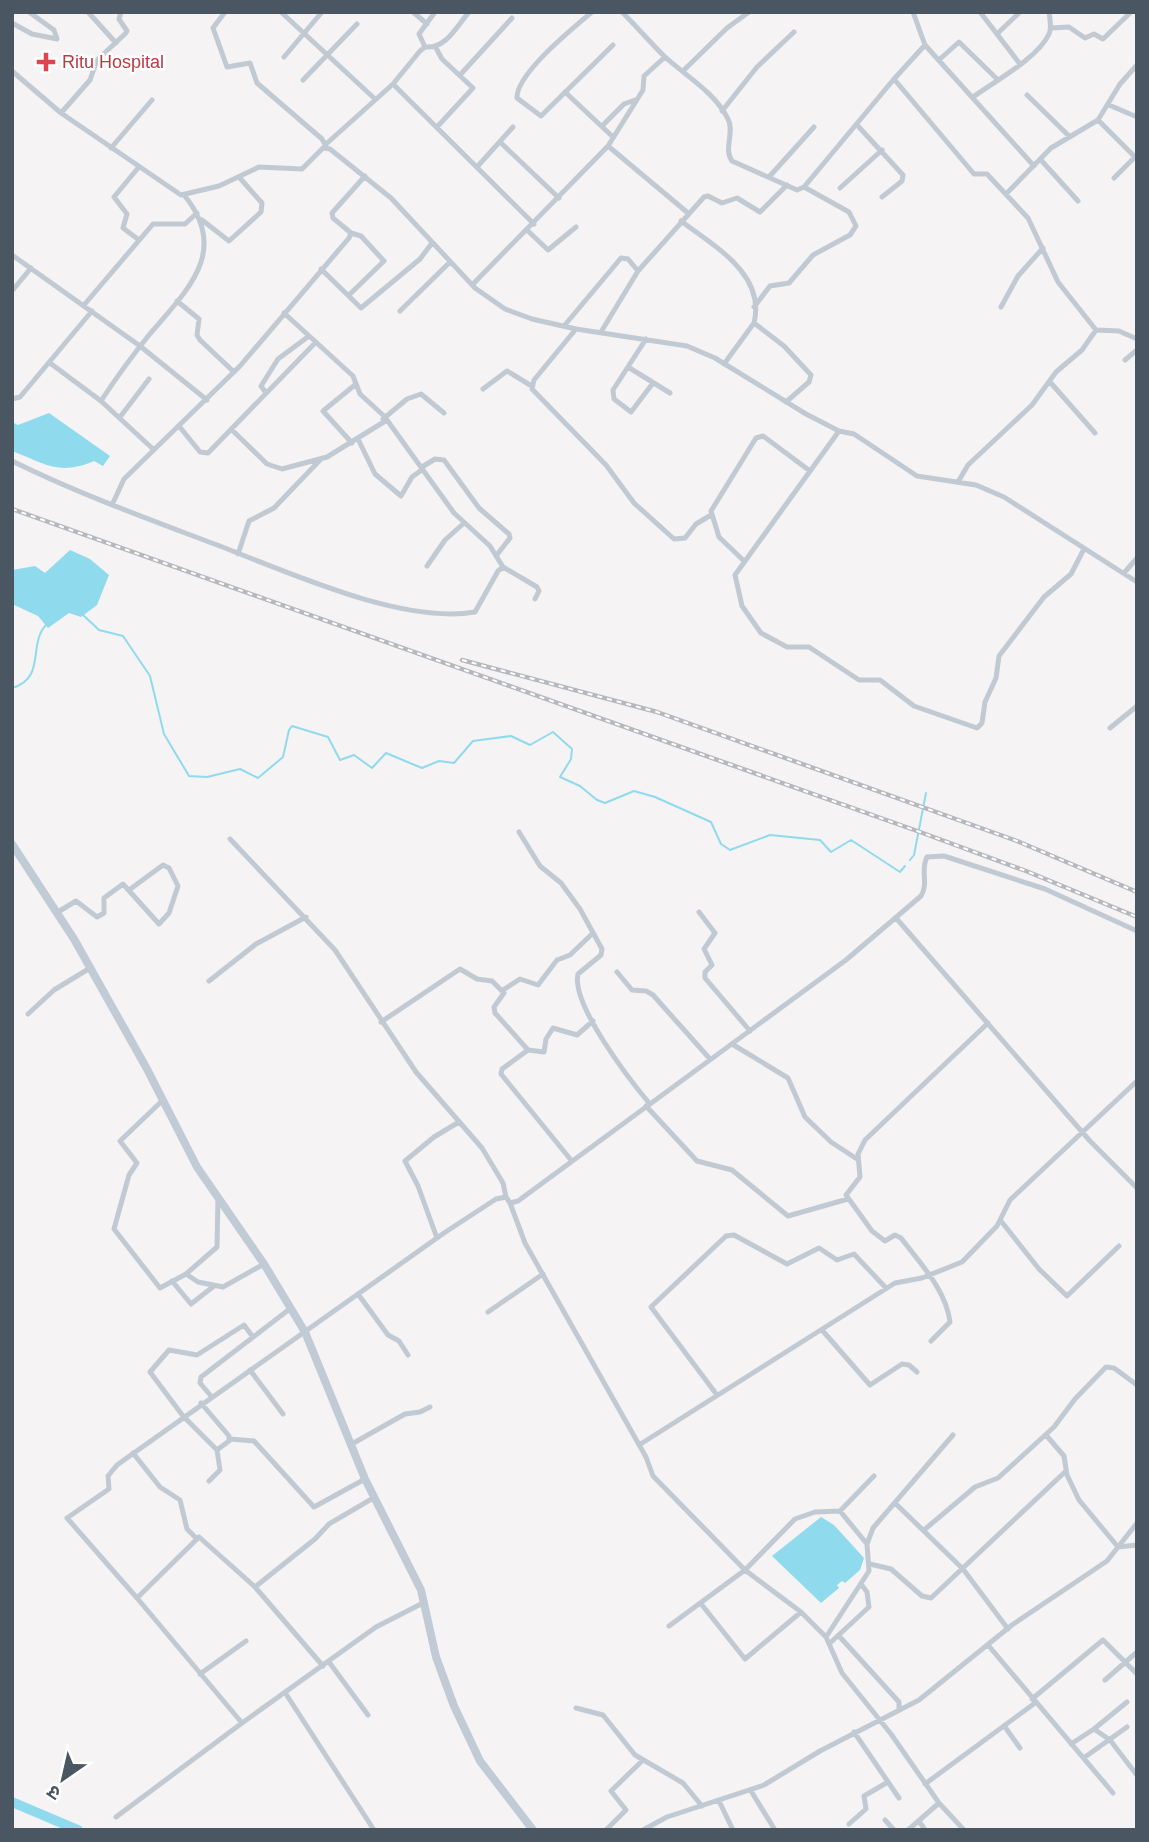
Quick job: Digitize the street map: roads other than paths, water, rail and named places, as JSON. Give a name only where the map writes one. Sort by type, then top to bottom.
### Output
[{"type":"street","points":[[12,23],[32,34],[57,39],[54,30],[29,12]]},
{"type":"street","points":[[88,12],[116,43]]},
{"type":"street","points":[[61,113],[90,79],[97,60],[127,31],[119,19],[121,12]]},
{"type":"street","points":[[225,12],[213,28],[227,67],[250,62],[260,87],[326,146],[365,176],[472,285],[505,309],[576,329],[687,346],[724,364],[839,431],[854,434],[916,476],[976,485],[1004,496],[1137,582]]},
{"type":"street","points":[[281,12],[375,99]]},
{"type":"street","points":[[284,57],[322,12]]},
{"type":"street","points":[[412,12],[426,24]]},
{"type":"street","points":[[435,12],[418,38],[425,47],[436,48]]},
{"type":"street","points":[[436,48],[469,12]]},
{"type":"street","points":[[592,12],[534,64],[516,96],[541,116],[613,45]]},
{"type":"street","points":[[622,12],[722,111],[730,126],[729,157],[738,165],[797,190],[804,187],[858,126],[894,79],[925,45]]},
{"type":"street","points":[[683,71],[727,28],[749,12]]},
{"type":"street","points":[[913,12],[925,45],[1034,166]]},
{"type":"street","points":[[980,12],[1020,64]]},
{"type":"street","points":[[998,33],[1020,12]]},
{"type":"street","points":[[973,97],[1020,64],[1048,36],[1051,28],[1049,12]]},
{"type":"street","points":[[1051,28],[1066,27],[1085,38],[1094,34],[1103,39],[1131,12]]},
{"type":"street","points":[[460,75],[512,18]]},
{"type":"street","points":[[303,80],[357,24]]},
{"type":"street","points":[[722,111],[757,67],[793,32]]},
{"type":"street","points":[[940,59],[959,42],[997,79]]},
{"type":"street","points":[[184,195],[219,187],[266,166],[302,169],[393,84],[425,47]]},
{"type":"street","points":[[436,48],[442,60],[473,88],[437,127]]},
{"type":"street","points":[[472,285],[608,146],[643,90],[644,76],[665,57]]},
{"type":"street","points":[[1006,194],[1069,136],[1098,120],[1120,83],[1137,65]]},
{"type":"street","points":[[12,71],[61,113],[138,168],[184,195],[199,216],[229,241],[261,212],[262,203],[239,177]]},
{"type":"street","points":[[894,79],[974,174],[987,174],[1028,218],[1058,282],[1096,330],[1119,331],[1137,339]]},
{"type":"street","points":[[393,84],[534,224]]},
{"type":"street","points":[[565,92],[613,137]]},
{"type":"street","points":[[1027,95],[1069,136]]},
{"type":"street","points":[[111,148],[152,100]]},
{"type":"street","points":[[602,126],[624,104],[635,100]]},
{"type":"street","points":[[1109,105],[1137,117]]},
{"type":"street","points":[[1098,120],[1135,157],[1114,178]]},
{"type":"street","points":[[858,126],[904,178],[882,197]]},
{"type":"street","points":[[477,167],[513,127]]},
{"type":"street","points":[[769,177],[814,127]]},
{"type":"street","points":[[500,142],[559,198]]},
{"type":"street","points":[[608,146],[688,213]]},
{"type":"street","points":[[840,188],[882,150]]},
{"type":"street","points":[[1041,159],[1078,201]]},
{"type":"street","points":[[138,168],[114,197],[127,214],[123,228],[139,240]]},
{"type":"street","points":[[349,295],[384,261],[361,236],[351,233],[333,218],[332,213],[365,176]]},
{"type":"street","points":[[601,332],[638,271],[681,220],[708,196],[722,203],[737,198],[760,212],[787,184]]},
{"type":"street","points":[[754,306],[770,286],[789,283],[813,255],[850,234],[856,226],[849,212],[804,187]]},
{"type":"street","points":[[84,305],[153,224],[185,224],[199,216]]},
{"type":"street","points":[[101,401],[140,346],[192,285],[201,260],[199,216]]},
{"type":"street","points":[[681,220],[740,268],[749,279],[754,323],[724,364]]},
{"type":"street","points":[[527,230],[548,250],[576,227]]},
{"type":"street","points":[[112,505],[124,479],[234,373],[351,233]]},
{"type":"street","points":[[321,269],[361,308],[420,259],[432,243]]},
{"type":"street","points":[[1001,307],[1018,276],[1043,248]]},
{"type":"street","points":[[12,255],[140,346],[207,400]]},
{"type":"street","points":[[565,326],[621,258],[628,259],[638,271]]},
{"type":"street","points":[[400,311],[450,262]]},
{"type":"street","points":[[12,291],[31,268]]},
{"type":"street","points":[[177,301],[199,319],[197,335],[200,340],[234,373]]},
{"type":"street","points":[[12,399],[20,397],[92,311]]},
{"type":"street","points":[[284,313],[352,376],[360,394],[391,424],[464,523],[490,546],[503,567],[537,586],[539,591],[536,599]]},
{"type":"street","points":[[754,323],[783,346],[811,375],[809,382],[786,402]]},
{"type":"street","points":[[530,385],[576,329]]},
{"type":"street","points":[[957,482],[968,465],[1032,405],[1050,382],[1083,351],[1096,330]]},
{"type":"street","points":[[266,393],[261,386],[278,359],[309,336]]},
{"type":"street","points":[[646,339],[612,394],[627,412],[634,409],[653,383]]},
{"type":"street","points":[[179,426],[205,454],[213,450],[316,342]]},
{"type":"street","points":[[1125,360],[1137,350]]},
{"type":"street","points":[[50,363],[101,401],[153,449]]},
{"type":"street","points":[[628,367],[670,393]]},
{"type":"street","points":[[483,389],[507,372],[530,385],[606,465],[634,503],[674,539],[685,538],[696,524],[711,515]]},
{"type":"street","points":[[120,417],[149,379]]},
{"type":"street","points":[[1050,382],[1095,433]]},
{"type":"street","points":[[352,443],[323,411],[356,384]]},
{"type":"street","points":[[232,429],[267,464],[277,468],[321,459],[352,443],[407,399],[421,394],[444,413]]},
{"type":"street","points":[[839,431],[743,560],[735,575],[742,606],[761,633],[787,647],[809,647],[859,680],[880,680],[909,703],[972,728],[982,723],[984,706],[996,678],[1002,651],[1048,593],[1071,574],[1084,549]]},
{"type":"street","points":[[743,560],[719,537],[711,515],[712,507],[759,436],[810,471]]},
{"type":"street","points":[[358,439],[375,474],[401,496],[412,477],[422,468],[435,459],[444,460],[479,508],[509,534],[510,538],[496,556]]},
{"type":"street","points":[[239,554],[249,521],[274,508],[321,459]]},
{"type":"street","points":[[12,461],[112,505],[239,554],[384,605],[437,612],[475,612],[498,571],[503,567]]},
{"type":"street","points":[[426,566],[445,540],[464,523]]},
{"type":"street","points":[[1124,573],[1137,558]]},
{"type":"street","points":[[1110,728],[1137,706]]},
{"type":"street","points":[[519,832],[540,866],[567,892],[603,954],[580,971],[576,988],[593,1021],[614,1059],[697,1161],[732,1170],[788,1216],[848,1199]]},
{"type":"street","points":[[230,839],[335,950],[434,1097],[482,1148],[503,1183],[520,1232],[639,1445],[653,1476],[745,1570],[801,1612],[828,1640],[842,1673],[877,1720],[891,1734],[939,1804],[964,1830]]},
{"type":"street","points":[[12,844],[58,912],[195,1163],[264,1264],[305,1332],[365,1479],[396,1535],[425,1602],[442,1676],[480,1761],[533,1830]]},
{"type":"street","points":[[242,1723],[67,1518],[108,1489],[108,1476],[133,1453],[496,1199],[518,1200],[846,960],[913,905],[926,888],[923,866],[932,854],[1045,889],[1137,931]]},
{"type":"street","points":[[58,912],[76,901],[97,917],[104,913],[104,898],[120,885],[129,890],[159,924],[169,913],[178,886],[169,868],[163,866],[129,890]]},
{"type":"street","points":[[699,912],[715,933],[704,949],[712,965],[705,972],[705,978],[750,1031]]},
{"type":"street","points":[[209,981],[256,944],[306,918]]},
{"type":"street","points":[[895,918],[1083,1133],[1137,1188]]},
{"type":"street","points":[[503,990],[520,979],[538,985],[557,960],[570,955],[593,933]]},
{"type":"street","points":[[28,1014],[54,990],[90,968]]},
{"type":"street","points":[[381,1022],[460,969],[477,979],[492,981],[503,990]]},
{"type":"street","points":[[617,972],[632,990],[653,995],[670,1018],[710,1059]]},
{"type":"street","points":[[503,990],[503,996],[494,1007],[495,1013],[528,1050],[544,1052],[546,1039],[553,1028],[577,1035],[593,1021]]},
{"type":"street","points":[[931,1341],[950,1322],[943,1299],[929,1274],[901,1238],[895,1235],[882,1240],[848,1199],[847,1192],[860,1177],[857,1159],[866,1140],[988,1023]]},
{"type":"street","points":[[732,1044],[788,1078],[805,1117],[831,1142],[857,1159]]},
{"type":"street","points":[[528,1050],[502,1069],[501,1074],[571,1160]]},
{"type":"street","points":[[639,1445],[886,1288],[899,1281],[962,1262],[1001,1221],[1010,1200],[1137,1081]]},
{"type":"street","points":[[163,1100],[120,1141],[136,1163],[129,1175],[114,1225],[158,1287],[186,1273],[217,1247],[218,1198]]},
{"type":"street","points":[[437,1238],[418,1185],[405,1161],[434,1137],[459,1122]]},
{"type":"street","points":[[1001,1221],[1040,1269],[1067,1296],[1119,1246]]},
{"type":"street","points":[[717,1395],[651,1307],[726,1236],[734,1235],[787,1264],[819,1248],[837,1260],[854,1254],[886,1288]]},
{"type":"street","points":[[186,1273],[194,1281],[223,1287],[264,1264]]},
{"type":"street","points":[[488,1312],[543,1274]]},
{"type":"street","points":[[172,1281],[191,1304],[214,1286]]},
{"type":"street","points":[[358,1294],[388,1335],[399,1341],[408,1355]]},
{"type":"street","points":[[211,1396],[200,1382],[201,1377],[291,1308]]},
{"type":"street","points":[[209,1481],[220,1470],[217,1450],[183,1416],[150,1372],[172,1349],[200,1354],[244,1325],[253,1337]]},
{"type":"street","points":[[822,1330],[870,1385],[902,1364],[909,1365],[917,1372]]},
{"type":"street","points":[[924,1530],[975,1487],[998,1478],[1046,1434],[1107,1367],[1114,1368],[1137,1385]]},
{"type":"street","points":[[250,1370],[283,1414]]},
{"type":"street","points":[[201,1404],[230,1439]]},
{"type":"street","points":[[350,1445],[405,1414],[420,1412],[430,1407]]},
{"type":"street","points":[[1046,1434],[1064,1456],[1066,1472],[1079,1500],[1118,1547]]},
{"type":"street","points":[[828,1640],[870,1564],[867,1544],[873,1528],[896,1504],[927,1462],[953,1435]]},
{"type":"street","points":[[217,1450],[230,1439],[254,1441],[311,1506],[318,1506],[365,1479]]},
{"type":"street","points":[[133,1453],[160,1487],[180,1500],[187,1529],[196,1538],[212,1546],[255,1587],[323,1667]]},
{"type":"street","points":[[870,1564],[891,1569],[928,1599],[964,1569],[1066,1472]]},
{"type":"street","points":[[669,1626],[702,1605],[745,1570],[795,1519],[815,1512],[840,1511],[874,1476]]},
{"type":"street","points":[[255,1587],[315,1539],[329,1524],[375,1497]]},
{"type":"street","points":[[896,1504],[964,1569],[1008,1629]]},
{"type":"street","points":[[840,1511],[867,1544]]},
{"type":"street","points":[[643,1830],[702,1806],[751,1791],[782,1776],[877,1720],[926,1696],[1008,1629],[1107,1561],[1137,1523]]},
{"type":"street","points":[[138,1598],[196,1538]]},
{"type":"street","points":[[1118,1547],[1137,1545]]},
{"type":"street","points":[[828,1640],[839,1636],[869,1607],[867,1592],[861,1584]]},
{"type":"street","points":[[116,1817],[386,1620],[425,1602]]},
{"type":"street","points":[[702,1605],[745,1659],[801,1612]]},
{"type":"street","points":[[839,1636],[890,1696],[899,1702],[899,1710]]},
{"type":"street","points":[[925,1784],[1005,1727],[1103,1640],[1137,1674]]},
{"type":"street","points":[[200,1674],[246,1641]]},
{"type":"street","points":[[988,1645],[1113,1793]]},
{"type":"street","points":[[1105,1680],[1137,1652]]},
{"type":"street","points":[[329,1662],[368,1715]]},
{"type":"street","points":[[286,1694],[374,1830]]},
{"type":"street","points":[[1071,1744],[1128,1702]]},
{"type":"street","points":[[576,1708],[603,1715],[635,1755],[683,1783],[702,1806]]},
{"type":"street","points":[[1005,1727],[1020,1748]]},
{"type":"street","points":[[1085,1757],[1127,1727]]},
{"type":"street","points":[[1094,1729],[1110,1740],[1136,1774]]},
{"type":"street","points":[[855,1732],[899,1798]]},
{"type":"street","points":[[606,1830],[626,1810],[611,1791],[643,1760]]},
{"type":"street","points":[[849,1824],[866,1809],[864,1796],[888,1782]]},
{"type":"street","points":[[751,1791],[775,1830]]},
{"type":"street","points":[[719,1801],[732,1829]]},
{"type":"street","points":[[908,1830],[939,1804]]},
{"type":"street","points":[[885,1820],[894,1830]]},
{"type":"street","points":[[919,1821],[925,1830]]},
{"type":"water","points":[[49,413],[110,456],[103,466],[94,461],[71,468],[53,467],[12,451],[12,422],[18,425]]},
{"type":"water","points":[[70,550],[90,559],[109,575],[97,605],[81,617],[69,613],[48,628],[38,616],[12,604],[12,570],[35,566],[45,573]]},
{"type":"water","points":[[821,1517],[834,1525],[864,1558],[860,1570],[845,1583],[842,1581],[837,1585],[839,1588],[821,1603],[772,1556]]},
{"type":"waterway","points":[[82,614],[99,630],[123,636],[150,676],[164,734],[189,776],[207,777],[240,769],[258,778],[283,757],[292,726],[328,737],[340,760],[354,755],[372,768],[386,753],[422,768],[439,761],[454,763],[473,741],[511,736],[530,745],[553,732],[572,749],[571,759],[560,777],[580,786],[597,800],[605,803],[634,791],[655,797],[711,822],[721,844],[730,850],[770,835],[820,840],[831,852],[851,840],[900,872],[905,866]]},
{"type":"waterway","points":[[12,688],[23,683],[29,676],[41,632],[47,624]]},
{"type":"waterway","points":[[910,860],[914,855],[926,793]]},
{"type":"waterway","points":[[12,1802],[78,1830]]},
{"type":"railway","points":[[12,509],[920,832],[1026,871],[1137,917]]},
{"type":"railway","points":[[462,660],[657,712],[1017,841],[1137,892]]},
{"type":"place","name":"Ritu Hospital","points":[[46,62]]}]
